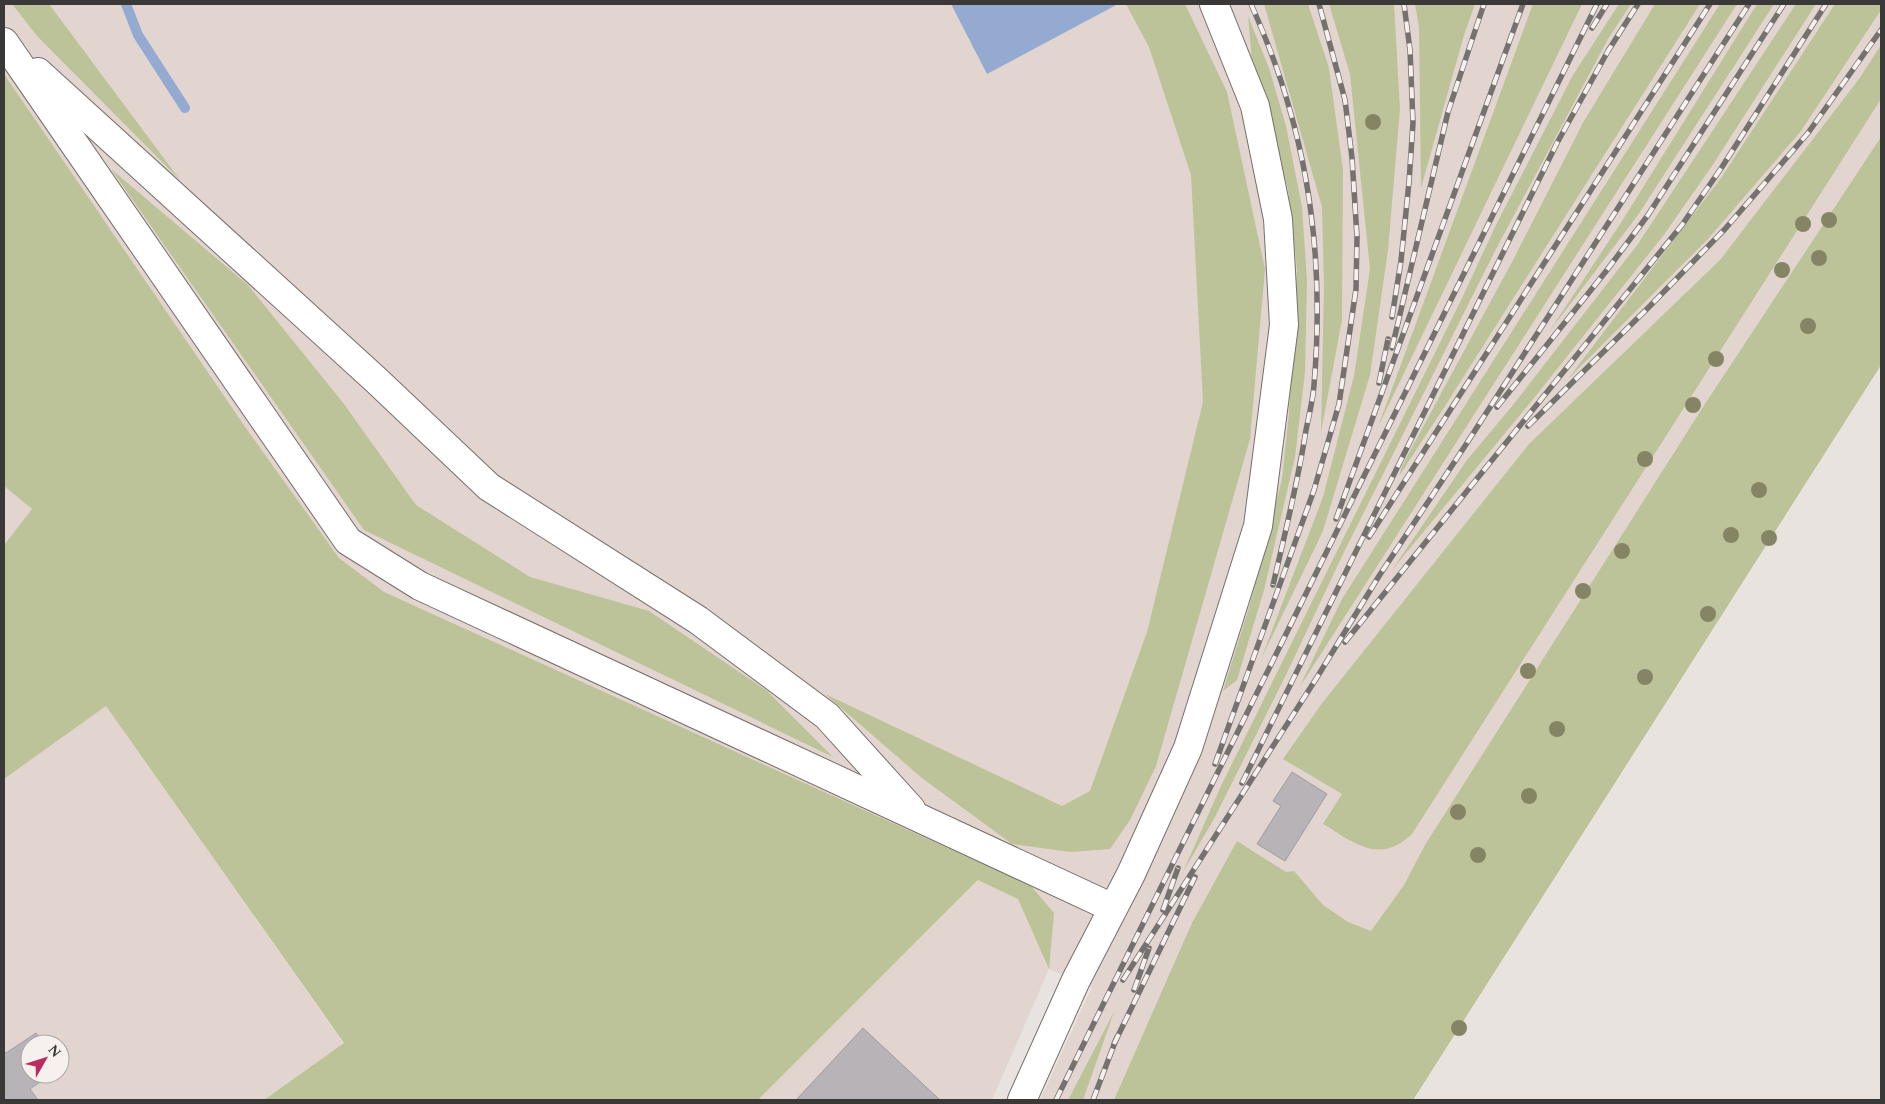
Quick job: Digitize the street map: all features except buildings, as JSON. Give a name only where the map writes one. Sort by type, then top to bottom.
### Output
[{"type":"lane","points":[[1022,1100],[1076,980],[1131,874],[1188,748],[1258,526],[1284,325],[1278,219],[1255,106],[1214,4]]},
{"type":"lane","points":[[4,41],[348,541],[420,586],[1113,908]]},
{"type":"lane","points":[[4,41],[375,379],[489,487],[698,620],[826,716],[919,818]]},
{"type":"shaded area","points":[[4,4],[1881,4],[1881,365],[1413,1100],[1040,1100],[1092,987],[1049,969],[992,1100],[758,1100],[978,881],[350,592],[4,105]]},
{"type":"shaded area","points":[[4,486],[32,509],[4,545]]},
{"type":"shaded area","points":[[106,706],[344,1044],[264,1100],[4,1100],[4,779]]},
{"type":"green space","points":[[12,4],[49,4],[180,180],[38,37]]},
{"type":"green space","points":[[1126,4],[1185,4],[1227,92],[1265,269],[1250,439],[1156,766],[1130,820],[1110,849],[1070,852],[1012,844],[922,778],[825,694],[1062,806],[1090,791],[1147,632],[1203,402],[1191,175],[1149,47]]},
{"type":"green space","points":[[1264,4],[1308,4],[1329,68],[1343,170],[1342,320],[1321,432],[1324,286],[1322,207]]},
{"type":"green space","points":[[1329,4],[1394,4],[1400,109],[1388,250],[1370,375],[1323,531],[1261,659],[1323,497],[1354,376],[1370,269],[1350,74]]},
{"type":"green space","points":[[1415,4],[1475,4],[1464,35],[1421,188],[1419,27]]},
{"type":"green space","points":[[1533,4],[1582,4],[1378,427]]},
{"type":"green space","points":[[1619,4],[1631,4],[1608,39],[1495,251],[1345,550],[1285,677],[1215,817],[1183,872],[1221,786],[1463,296],[1495,227],[1573,75]]},
{"type":"green space","points":[[1655,4],[1700,4],[1399,476],[1402,466],[1513,260],[1584,121]]},
{"type":"green space","points":[[1720,4],[1737,4],[1299,688],[1342,599]]},
{"type":"green space","points":[[1757,4],[1774,4],[1638,215],[1549,332],[1624,218]]},
{"type":"green space","points":[[1796,4],[1816,4],[1712,166],[1663,236],[1534,398],[1392,570],[1467,460],[1513,405],[1638,244]]},
{"type":"green space","points":[[1835,4],[1881,4],[1881,10],[1801,131],[1708,239],[1568,379],[1721,178]]},
{"type":"green space","points":[[1248,16],[1269,68],[1286,126],[1302,207],[1307,280],[1305,372],[1295,457],[1264,590],[1237,680],[1223,691],[1250,604],[1282,479],[1289,413],[1297,269],[1288,189],[1252,61]]},
{"type":"green space","points":[[1881,45],[1881,99],[1412,834],[1389,848],[1367,848],[1323,824],[1342,794],[1283,759],[1323,702],[1529,444],[1720,260],[1859,79]]},
{"type":"green space","points":[[4,74],[250,434],[339,558],[384,592],[1031,886],[1054,913],[1049,969],[1018,899],[978,880],[758,1100],[264,1100],[344,1043],[106,706],[4,779],[4,545],[32,509],[4,486]]},
{"type":"green space","points":[[1881,137],[1881,365],[1413,1100],[1114,1100],[1192,923],[1237,841],[1286,872],[1294,871],[1323,905],[1348,922],[1371,931],[1404,885],[1425,845],[1705,404]]},
{"type":"green space","points":[[111,169],[248,285],[344,404],[416,505],[530,577],[649,611],[766,690],[833,757],[364,530]]},
{"type":"green space","points":[[1114,1012],[1083,1100],[1068,1100]]},
{"type":"water","points":[[951,4],[1118,4],[987,74]]},
{"type":"waterway","points":[[126,4],[138,35],[185,108]]},
{"type":"railway","points":[[1251,4],[1277,68],[1298,141],[1310,210],[1316,280],[1317,315],[1313,396],[1273,585]]},
{"type":"railway","points":[[1215,764],[1314,490],[1339,404],[1356,289],[1357,237],[1352,158],[1345,100],[1319,4]]},
{"type":"railway","points":[[1392,317],[1401,261],[1413,123],[1410,50],[1404,4]]},
{"type":"railway","points":[[1392,348],[1448,112],[1484,4]]},
{"type":"railway","points":[[1336,519],[1523,4]]},
{"type":"railway","points":[[1056,1100],[1597,4]]},
{"type":"railway","points":[[1592,28],[1607,4]]},
{"type":"railway","points":[[1242,783],[1557,143],[1608,51],[1638,4]]},
{"type":"railway","points":[[1369,537],[1710,4]]},
{"type":"railway","points":[[1123,980],[1316,679],[1379,576],[1465,446],[1749,4]]},
{"type":"railway","points":[[1497,407],[1607,270],[1648,215],[1784,4]]},
{"type":"railway","points":[[1345,642],[1682,225],[1722,167],[1826,4]]},
{"type":"railway","points":[[1528,426],[1725,229],[1808,133],[1881,30]]},
{"type":"railway","points":[[1379,383],[1388,339]]},
{"type":"railway","points":[[1163,910],[1178,868]]},
{"type":"railway","points":[[1114,1044],[1195,877]]},
{"type":"railway","points":[[1134,990],[1149,948]]},
{"type":"railway","points":[[1093,1100],[1117,1037]]}]
